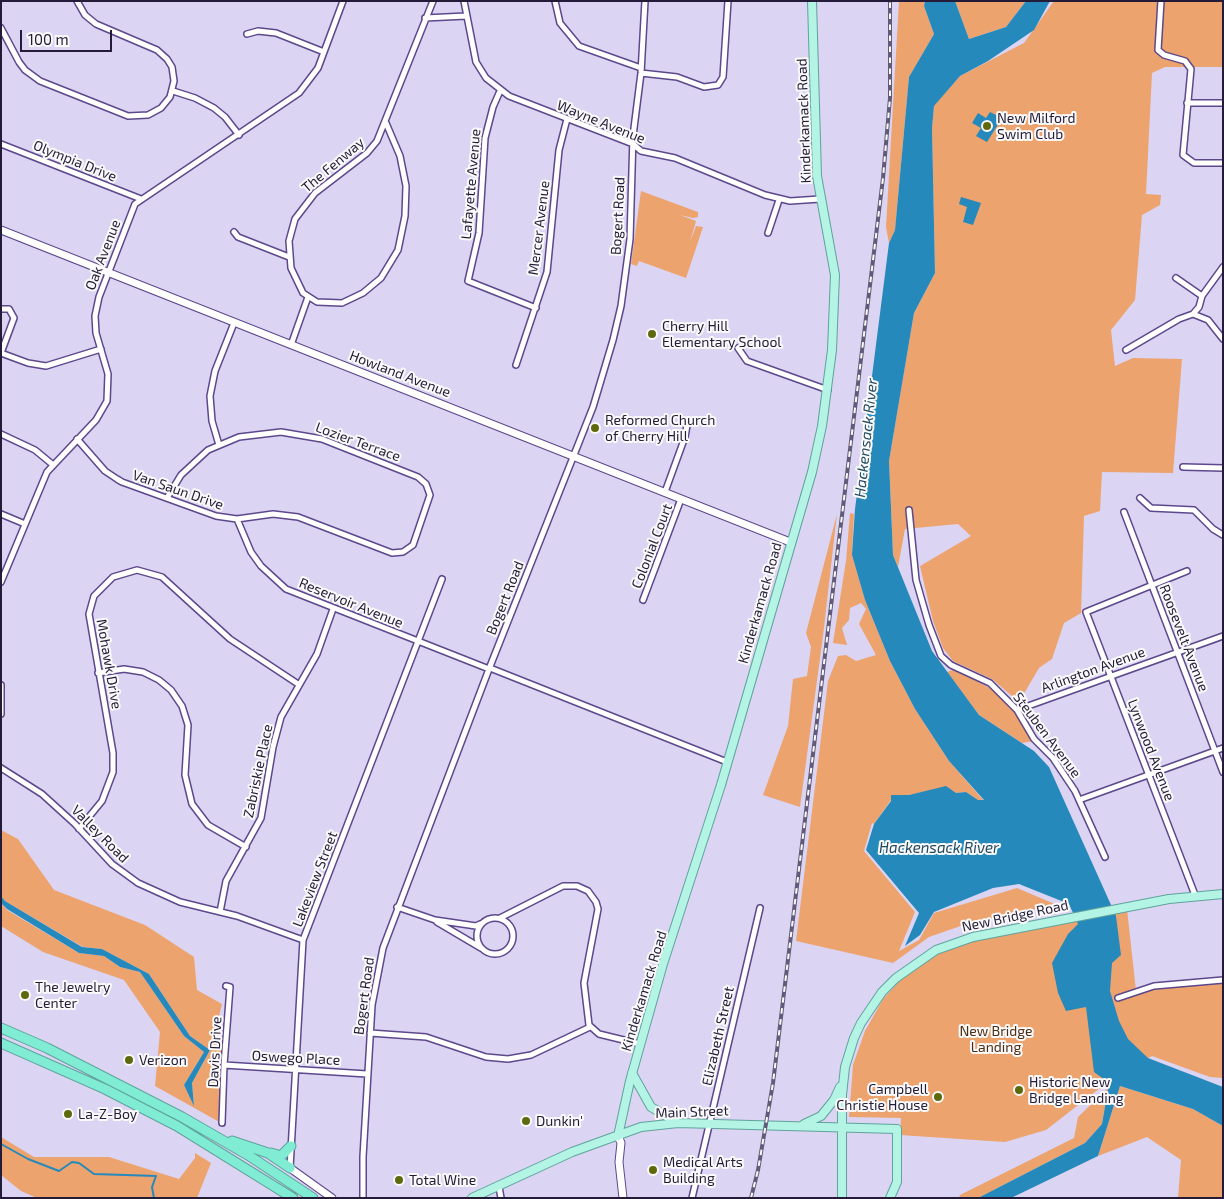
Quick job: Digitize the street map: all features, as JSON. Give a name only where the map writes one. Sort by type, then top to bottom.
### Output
[{"type":"highway","points":[[1,1028],[117,1082],[215,1135],[313,1198]]},
{"type":"highway","points":[[1,1043],[104,1089],[177,1126],[294,1198]]},
{"type":"highway","points":[[215,1135],[281,1156],[291,1146]]},
{"type":"highway","points":[[268,1153],[290,1168]]},
{"type":"highway","points":[[250,1170],[264,1181]]},
{"type":"main road","name":"Kinderkamack Road","points":[[618,1136],[632,1074],[663,964],[699,858],[812,472],[828,390],[833,343],[835,275],[820,199],[815,147],[812,1]]},
{"type":"main road","name":"New Bridge Road","points":[[842,1198],[842,1078],[854,1038],[869,1010],[882,992],[910,967],[936,950],[973,937],[1069,917],[1195,895],[1223,894]]},
{"type":"main road","points":[[632,1074],[651,1107],[678,1122]]},
{"type":"main road","points":[[798,1125],[812,1122],[829,1107],[838,1091],[842,1078]]},
{"type":"main road","name":"Main Street","points":[[472,1198],[572,1152],[641,1127],[678,1122],[897,1130],[897,1182],[890,1198]]},
{"type":"street","points":[[2,32],[19,62],[32,76],[128,116],[142,117],[154,113],[166,103],[173,91],[174,74],[168,59],[162,54],[96,24],[85,15],[77,1]]},
{"type":"street","name":"Oak Avenue","points":[[1,582],[24,524],[52,464],[99,417],[107,401],[110,383],[95,316],[135,204],[299,94],[312,78],[343,1]]},
{"type":"street","name":"The Fenway","points":[[308,297],[294,278],[289,257],[292,230],[301,210],[315,193],[367,153],[377,141],[386,123],[433,1]]},
{"type":"street","name":"Wayne Avenue","points":[[464,1],[476,62],[486,78],[500,91],[633,144],[641,151],[675,158],[779,200],[820,199]]},
{"type":"street","points":[[555,1],[560,23],[572,40],[580,46],[641,70],[677,77],[704,87],[718,84],[723,77],[728,1]]},
{"type":"street","name":"Bogert Road","points":[[363,1195],[367,1074],[377,970],[397,907],[574,456],[604,374],[620,306],[630,239],[633,144],[646,1]]},
{"type":"street","points":[[1161,1],[1157,45],[1164,55],[1182,60],[1190,66],[1183,156],[1194,163],[1223,163]]},
{"type":"street","points":[[425,18],[466,16]]},
{"type":"street","points":[[247,34],[258,31],[276,33],[324,52]]},
{"type":"street","points":[[173,91],[195,98],[214,108],[225,117],[239,135]]},
{"type":"street","name":"Lafayette Avenue","points":[[500,91],[493,107],[486,138],[479,233],[468,281],[536,308]]},
{"type":"street","points":[[1188,103],[1223,103]]},
{"type":"street","name":"Mercer Avenue","points":[[516,365],[536,308],[550,253],[559,150],[567,119]]},
{"type":"street","points":[[291,345],[308,297],[317,302],[334,304],[353,299],[373,286],[394,259],[405,216],[406,186],[400,156],[386,123]]},
{"type":"street","name":"Olympia Drive","points":[[1,144],[141,199]]},
{"type":"street","points":[[768,232],[779,200]]},
{"type":"street","name":"Howland Avenue","points":[[1,230],[790,542]]},
{"type":"street","points":[[234,232],[238,237],[289,257]]},
{"type":"street","points":[[1126,350],[1179,319],[1193,314],[1199,307],[1202,296],[1223,267]]},
{"type":"street","points":[[1176,278],[1202,296]]},
{"type":"street","points":[[1,309],[9,309],[14,318],[1,353],[28,363],[46,366],[101,349]]},
{"type":"street","points":[[1193,314],[1208,320],[1223,340]]},
{"type":"street","points":[[219,444],[212,421],[210,396],[215,371],[234,323]]},
{"type":"street","points":[[738,348],[747,361],[828,390]]},
{"type":"street","points":[[665,492],[685,437],[686,425]]},
{"type":"street","name":"Lozier Terrace","points":[[167,498],[190,465],[219,444],[251,434],[293,433],[322,439],[418,477],[429,489],[430,501],[415,542],[403,552]]},
{"type":"street","points":[[1,434],[36,450],[52,464]]},
{"type":"street","name":"Van Saun Drive","points":[[76,439],[112,476],[216,516],[237,519],[273,514],[298,517],[392,553],[403,552]]},
{"type":"street","points":[[1183,468],[1223,468]]},
{"type":"street","points":[[1140,498],[1150,508],[1194,510],[1212,529],[1223,535]]},
{"type":"street","name":"Colonial Court","points":[[643,600],[682,499]]},
{"type":"street","name":"Steuben Avenue","points":[[909,510],[916,580],[929,625],[941,656],[951,665],[990,683],[1017,710],[1034,739],[1062,770],[1079,800],[1105,857]]},
{"type":"street","name":"Roosevelt Avenue","points":[[1124,512],[1223,772]]},
{"type":"street","points":[[1,514],[24,524]]},
{"type":"street","name":"Reservoir Avenue","points":[[237,519],[253,555],[268,575],[286,589],[727,762]]},
{"type":"street","name":"Mohawk Drive","points":[[79,828],[102,801],[113,772],[113,754],[89,622],[90,605],[94,596],[106,581],[120,573],[137,570],[162,577],[230,639],[298,684]]},
{"type":"street","points":[[1152,587],[1186,571]]},
{"type":"street","name":"Lakeview Street","points":[[290,1168],[303,940],[442,579]]},
{"type":"street","name":"Lynwood Avenue","points":[[1152,587],[1086,612],[1195,895]]},
{"type":"street","name":"Zabriskie Place","points":[[220,912],[226,881],[256,830],[264,806],[276,731],[287,703],[316,654],[333,609]]},
{"type":"street","name":"Arlington Avenue","points":[[1017,710],[1223,636]]},
{"type":"street","points":[[98,673],[134,670],[152,676],[171,690],[182,706],[188,725],[185,775],[192,804],[208,825],[246,846]]},
{"type":"street","points":[[1,685],[1,714]]},
{"type":"street","points":[[1079,800],[1223,748]]},
{"type":"street","name":"Valley Road","points":[[1,768],[42,794],[79,828],[112,864],[138,884],[174,900],[264,924],[303,940]]},
{"type":"street","points":[[397,907],[434,920],[476,926],[489,918],[500,918],[563,886],[577,886],[592,896],[596,902],[597,915],[584,983],[590,1027],[599,1034],[640,1044]]},
{"type":"street","name":"Elizabeth Street","points":[[692,1198],[760,908]]},
{"type":"street","points":[[434,920],[483,949],[499,954],[512,944],[512,928],[500,918]]},
{"type":"street","points":[[480,924],[477,940],[483,949]]},
{"type":"street","points":[[1118,998],[1154,986],[1223,980]]},
{"type":"street","name":"Davis Drive","points":[[222,1123],[230,987],[226,986]]},
{"type":"street","points":[[370,1033],[426,1037],[486,1057],[508,1059],[531,1055],[590,1027]]},
{"type":"street","name":"Oswego Place","points":[[224,1065],[367,1074]]},
{"type":"street","name":"Kinderkamack Road","points":[[618,1136],[621,1143],[619,1162],[623,1198]]},
{"type":"street","points":[[290,1168],[332,1198]]},
{"type":"street","points":[[264,1181],[284,1198]]},
{"type":"street","points":[[499,1187],[501,1198]]},
{"type":"street","points":[[359,1198],[363,1195]]},
{"type":"green space","points":[[899,1],[925,1],[924,6],[934,34],[909,77],[895,230],[889,243],[886,227]]},
{"type":"green space","points":[[955,1],[1026,1],[1006,27],[969,39]]},
{"type":"green space","points":[[1054,1],[1223,1],[1223,67],[1165,67],[1152,73],[1146,194],[1161,195],[1160,205],[1142,215],[1135,300],[1111,330],[1115,366],[1133,358],[1182,359],[1173,473],[1102,472],[1100,511],[1084,516],[1081,613],[1064,623],[1052,659],[1039,668],[1019,702],[992,679],[953,661],[943,648],[933,621],[920,566],[971,536],[958,524],[905,529],[898,567],[893,555],[889,461],[914,313],[935,273],[932,128],[934,105],[960,76],[1024,43]]},
{"type":"green space","points":[[641,191],[698,212],[698,217],[693,218],[680,215],[696,221],[690,242],[696,226],[703,227],[686,278],[639,261],[637,266],[631,264]]},
{"type":"green space","points":[[850,513],[854,514],[852,555],[865,600],[890,661],[915,709],[949,761],[984,801],[978,800],[966,792],[956,793],[946,787],[909,795],[891,795],[891,800],[874,824],[872,823],[864,851],[915,912],[899,951],[919,940],[934,913],[1017,888],[1057,905],[975,921],[929,937],[893,963],[796,941],[828,681],[838,656],[846,655],[856,661],[876,655],[859,624],[866,609],[861,603],[850,608],[849,620],[842,628],[847,645],[833,643],[846,561]]},
{"type":"green space","points":[[837,514],[800,807],[763,795],[788,726],[793,679],[807,676],[811,647],[806,633]]},
{"type":"green space","points":[[955,669],[997,692],[1012,706],[1033,741],[1022,743],[979,715],[947,672]]},
{"type":"green space","points":[[1,830],[18,839],[54,890],[145,925],[194,957],[197,990],[222,1004],[214,1036],[227,1058],[223,1124],[155,1086],[160,1032],[124,980],[43,952],[1,926],[1,903],[7,910],[79,953],[104,956],[120,967],[140,972],[184,1036],[204,1052],[184,1085],[194,1104],[192,1083],[210,1050],[190,1036],[149,974],[102,949],[83,947],[5,901],[1,896]]},
{"type":"green space","name":"New Bridge Landing","points":[[1127,909],[1136,991],[1223,980],[1223,1078],[1210,1077],[1152,1056],[1113,1078],[1046,1130],[1005,1142],[900,1135],[901,1118],[849,1117],[853,1065],[865,1031],[883,999],[906,974],[939,953],[974,939]]},
{"type":"green space","points":[[1120,1086],[1193,1109],[1223,1126],[1223,1198],[1178,1198],[1181,1160],[1147,1137],[1098,1156]]},
{"type":"green space","points":[[1108,1088],[1102,1124],[1085,1143],[978,1198],[959,1198],[960,1195],[1074,1138],[1078,1117]]},
{"type":"green space","points":[[1,1137],[34,1157],[109,1157],[179,1179],[195,1158],[195,1153],[211,1163],[197,1198],[37,1198],[21,1191],[1,1175]]},
{"type":"water","name":"Hackensack River","points":[[925,1],[955,1],[969,39],[1006,27],[1026,1],[1050,1],[1034,30],[988,61],[960,76],[934,106],[932,128],[935,273],[914,313],[889,461],[893,555],[932,651],[979,715],[1034,751],[1049,767],[1116,916],[1121,955],[1112,963],[1110,991],[1119,1021],[1128,1039],[1148,1058],[1223,1087],[1223,1126],[1193,1109],[1120,1086],[1098,1156],[1011,1198],[978,1198],[1085,1143],[1102,1124],[1109,1083],[1094,1072],[1086,1007],[1066,1011],[1058,993],[1052,963],[1068,934],[1078,924],[1069,904],[1019,884],[993,888],[934,912],[920,935],[905,946],[919,913],[866,850],[874,824],[891,801],[891,795],[909,795],[946,786],[956,793],[966,792],[978,800],[984,800],[949,761],[915,709],[890,661],[865,600],[852,555],[855,509],[889,243],[895,230],[909,77],[934,34],[924,6]]},
{"type":"water","name":"New Milford Swim Club","points":[[990,112],[1002,118],[987,142],[976,136],[981,128],[972,123],[978,113],[986,118]]},
{"type":"water","points":[[961,197],[981,203],[973,225],[963,222],[967,207],[959,204]]},
{"type":"water","points":[[1,896],[5,901],[82,947],[102,949],[149,974],[190,1036],[210,1050],[192,1083],[194,1106],[184,1085],[204,1052],[184,1036],[140,972],[120,967],[104,956],[79,953],[7,909],[1,903]]},
{"type":"waterway","points":[[1,1144],[28,1159],[59,1171],[72,1162],[79,1163],[94,1174],[156,1176],[152,1187],[154,1198]]},
{"type":"railway","points":[[751,1198],[758,1170],[773,1083],[883,178],[890,98],[890,1]]},
{"type":"place","name":"New Milford Swim Club","points":[[987,126]]},
{"type":"place","name":"Cherry Hill Elementary School","points":[[652,334]]},
{"type":"place","name":"Reformed Church of Cherry Hill","points":[[595,428]]},
{"type":"place","name":"The Jewelry Center","points":[[25,995]]},
{"type":"place","name":"Verizon","points":[[129,1060]]},
{"type":"place","name":"Historic New Bridge Landing","points":[[1019,1090]]},
{"type":"place","name":"Campbell Christie House","points":[[938,1097]]},
{"type":"place","name":"La-Z-Boy","points":[[68,1114]]},
{"type":"place","name":"Dunkin'","points":[[526,1121]]},
{"type":"place","name":"Medical Arts Building","points":[[653,1170]]},
{"type":"place","name":"Total Wine","points":[[399,1180]]}]
